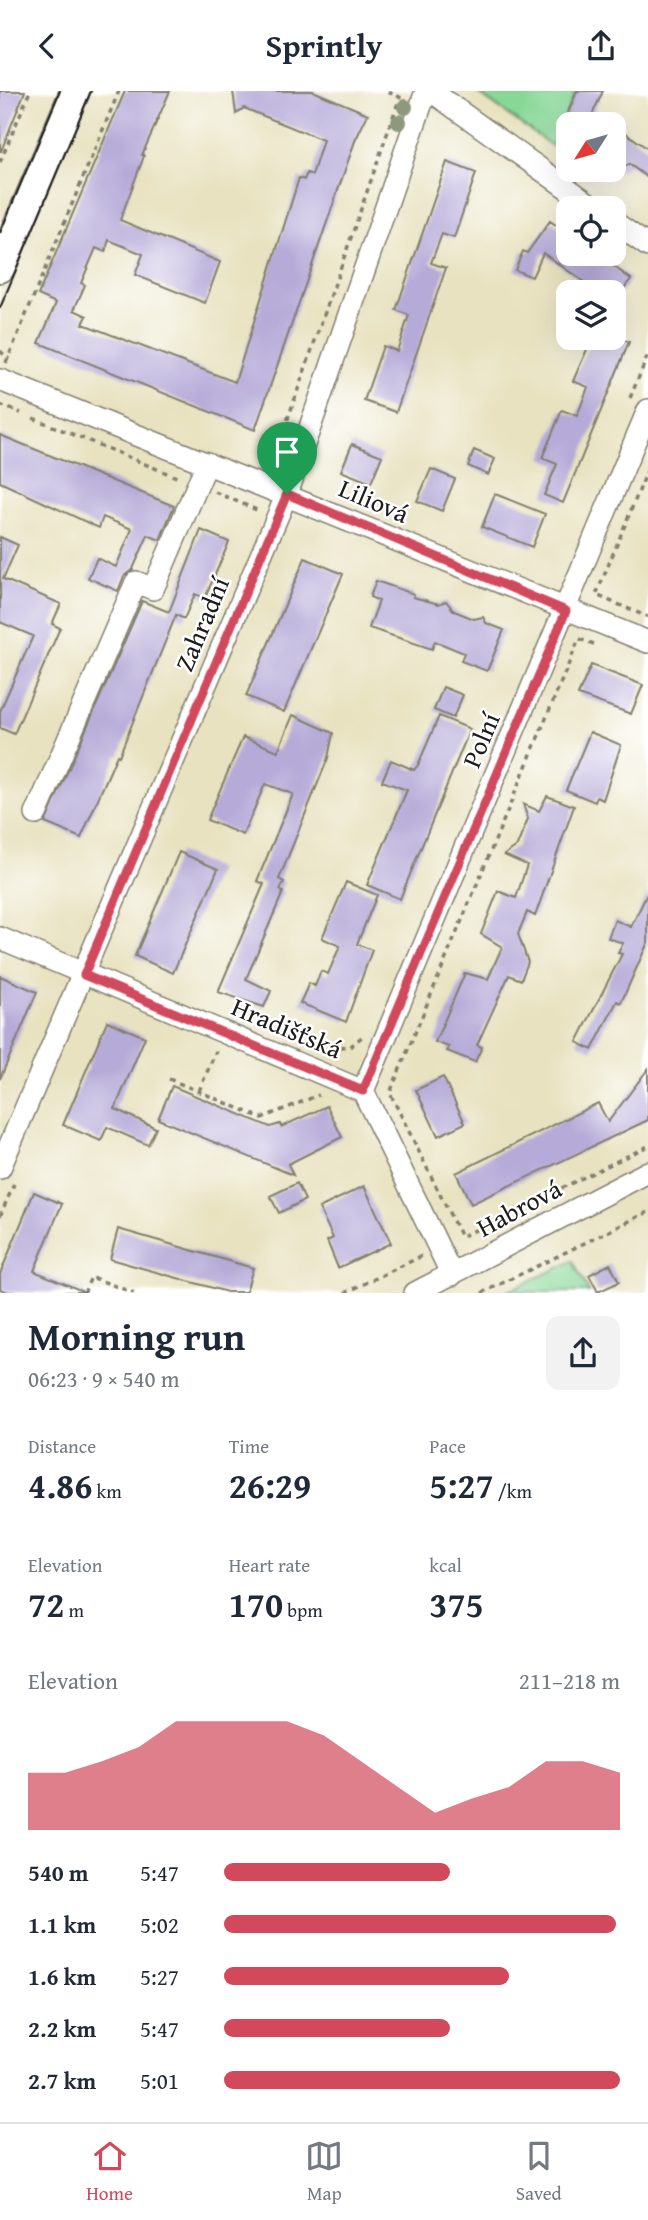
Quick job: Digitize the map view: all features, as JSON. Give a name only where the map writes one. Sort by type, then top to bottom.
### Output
[{"type":"main road","points":[[0,268],[75,91]]},
{"type":"street","name":"Zahradní","points":[[0,1168],[287,494],[426,91]]},
{"type":"street","points":[[432,91],[578,196]]},
{"type":"street","points":[[626,230],[648,246]]},
{"type":"street","name":"Liliová","points":[[0,380],[648,642]]},
{"type":"street","name":"Polní","points":[[363,1091],[566,611],[638,408]]},
{"type":"street","points":[[36,814],[136,582],[153,589],[207,463]]},
{"type":"street","name":"Hradišťská","points":[[0,938],[363,1091],[452,1275]]},
{"type":"street","name":"Habrová","points":[[415,1293],[648,1172]]},
{"type":"path","points":[[0,162],[30,91]]},
{"type":"path","points":[[8,358],[119,91]]},
{"type":"path","points":[[385,91],[400,97]]},
{"type":"path","points":[[258,462],[271,467],[402,91]]},
{"type":"path","points":[[638,408],[648,355]]},
{"type":"path","points":[[25,415],[260,511],[255,523]]},
{"type":"path","points":[[648,469],[596,595],[648,617]]},
{"type":"path","points":[[461,1237],[390,1093],[579,639]]},
{"type":"path","points":[[317,1049],[332,1050],[351,1046],[369,1031]]},
{"type":"path","points":[[199,1091],[216,1051]]},
{"type":"path","points":[[169,1079],[262,1118],[317,1094],[324,1096]]},
{"type":"path","points":[[345,1293],[648,1146]]},
{"type":"path","points":[[482,1293],[648,1212]]},
{"type":"path","points":[[83,1293],[90,1277],[134,1293]]},
{"type":"green space","points":[[475,91],[576,91],[567,112],[556,112],[556,137],[552,146]]},
{"type":"green space","points":[[573,1261],[589,1292],[506,1292]]},
{"type":"building","points":[[0,91],[25,91],[1,151],[0,151]]},
{"type":"building","points":[[125,91],[170,91],[142,155],[144,156],[120,220],[220,262],[205,303],[135,275],[143,254],[109,240],[105,252],[96,248],[81,283],[85,285],[74,310],[87,316],[83,324],[235,382],[299,178],[304,180],[307,173],[312,175],[323,140],[244,108],[236,114],[233,91],[313,91],[368,114],[355,141],[255,430],[39,343],[56,303],[38,295]]},
{"type":"building","points":[[577,91],[603,91],[593,112],[568,112]]},
{"type":"building","points":[[626,133],[648,149],[648,178],[629,164],[626,166]]},
{"type":"building","points":[[447,162],[476,173],[454,238],[442,234],[431,263],[446,268],[396,412],[364,401],[383,346],[397,351],[409,315],[396,310]]},
{"type":"building","points":[[550,221],[556,225],[556,262],[543,253],[532,277],[515,270],[523,251],[527,253]]},
{"type":"building","points":[[561,266],[613,266],[631,279],[626,286],[626,280],[581,280]]},
{"type":"building","points":[[587,350],[626,350],[563,503],[544,495],[557,464],[542,458],[562,410],[577,416],[588,387],[573,381]]},
{"type":"building","points":[[0,435],[174,506],[160,540],[148,535],[133,569],[124,576],[118,591],[88,578],[97,558],[116,567],[132,529],[103,517],[99,528],[0,482]]},
{"type":"building","points":[[352,444],[382,456],[371,483],[341,471]]},
{"type":"building","points":[[474,450],[495,459],[488,475],[468,466]]},
{"type":"building","points":[[431,469],[455,479],[442,511],[417,501]]},
{"type":"building","points":[[495,494],[545,514],[532,547],[482,527]]},
{"type":"building","points":[[201,530],[229,542],[205,598],[195,594],[184,619],[176,615],[119,756],[117,755],[81,838],[45,823],[142,601],[169,612]]},
{"type":"building","points":[[0,537],[18,545],[3,579],[61,604],[52,624],[60,628],[14,734],[0,728],[0,711],[33,636],[0,622]]},
{"type":"building","points":[[305,558],[343,574],[284,712],[246,696]]},
{"type":"building","points":[[376,581],[414,594],[413,597],[439,604],[446,601],[454,611],[474,619],[483,617],[486,623],[504,630],[487,671],[461,661],[464,653],[435,641],[432,649],[369,628],[379,601],[370,597]]},
{"type":"building","points":[[591,665],[643,685],[631,714],[578,695]]},
{"type":"building","points":[[443,687],[463,695],[453,718],[434,710]]},
{"type":"building","points":[[293,715],[333,733],[328,758],[279,879],[284,882],[280,890],[283,892],[246,979],[271,991],[264,1007],[218,992],[264,884],[257,881],[293,794],[265,784],[243,835],[207,820],[243,737],[278,751]]},
{"type":"building","points":[[439,716],[470,729],[400,899],[367,885],[407,790],[382,781],[391,760],[414,770]]},
{"type":"building","points":[[590,732],[621,745],[603,800],[597,797],[595,802],[566,790]]},
{"type":"building","points":[[547,796],[574,806],[535,916],[527,912],[518,934],[528,962],[521,980],[509,975],[477,1045],[482,1047],[475,1062],[447,1051],[449,1047],[435,1042],[465,973],[488,979],[502,947],[481,934],[498,891],[516,898],[527,865],[504,855],[517,846],[528,819],[523,804],[539,811]]},
{"type":"building","points":[[179,852],[218,869],[173,973],[135,956]]},
{"type":"building","points":[[346,882],[377,895],[357,944],[372,950],[346,1022],[300,1003],[309,983],[315,986],[321,971],[328,974],[340,946],[322,938]]},
{"type":"building","points":[[648,892],[648,942],[621,1003],[617,1001],[592,1050],[577,1042],[622,954],[618,953],[623,943],[608,938],[615,920],[631,927]]},
{"type":"building","points":[[0,976],[37,992],[0,1079]]},
{"type":"building","points":[[107,1021],[145,1037],[115,1109],[156,1128],[148,1145],[107,1127],[101,1141],[63,1125]]},
{"type":"building","points":[[648,1069],[648,1120],[471,1204],[456,1173],[598,1103],[608,1122]]},
{"type":"building","points":[[443,1077],[465,1123],[438,1136],[416,1090]]},
{"type":"building","points":[[172,1086],[270,1127],[280,1124],[281,1127],[327,1106],[342,1137],[288,1164],[293,1175],[158,1119]]},
{"type":"building","points":[[297,1183],[305,1200],[279,1213],[270,1196]]},
{"type":"building","points":[[364,1186],[391,1243],[338,1268],[327,1241],[333,1238],[319,1208]]},
{"type":"building","points":[[34,1192],[62,1204],[34,1271],[85,1292],[8,1292],[0,1289],[0,1274]]},
{"type":"building","points":[[118,1229],[253,1268],[246,1292],[227,1292],[110,1259]]},
{"type":"building","points":[[610,1264],[619,1282],[598,1292],[589,1275]]},
{"type":"tram line","points":[[0,233],[60,91]]},
{"type":"tram line","points":[[0,308],[91,91]]},
{"type":"route","points":[[287,494],[566,611],[363,1091],[84,975],[287,494]]}]
